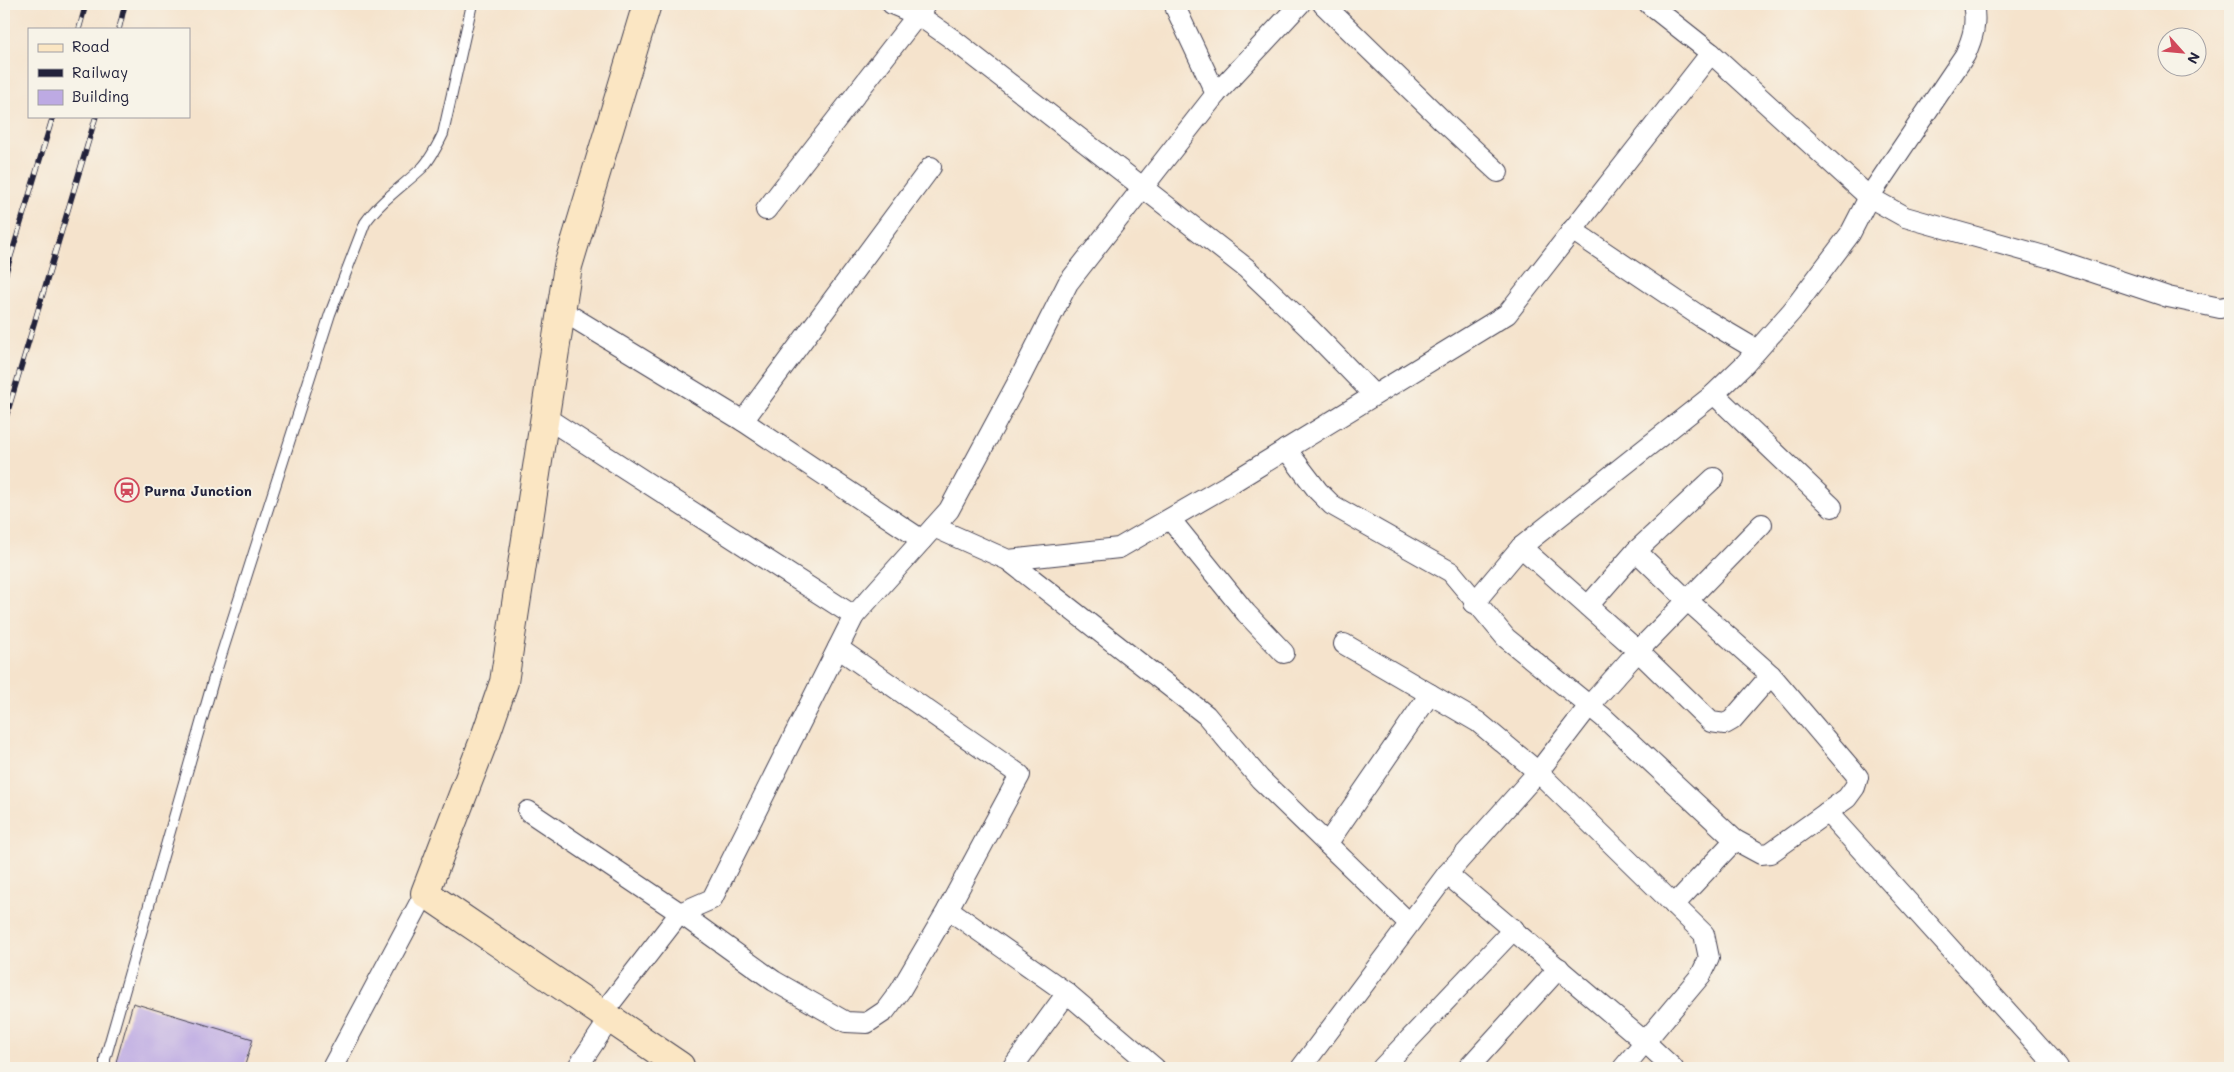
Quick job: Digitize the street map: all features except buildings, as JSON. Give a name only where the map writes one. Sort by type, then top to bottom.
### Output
[{"type":"main road","points":[[647,4],[568,266],[504,682],[484,740],[425,893],[680,1066],[680,1068]]},
{"type":"street","points":[[892,4],[922,9],[1246,268],[1374,394]]},
{"type":"street","points":[[1176,4],[1176,10],[1216,94]]},
{"type":"street","points":[[577,1068],[606,1017],[680,913],[712,899],[854,616],[949,510],[1020,378],[1068,283],[1216,94],[1300,4]]},
{"type":"street","points":[[1323,4],[1498,172]]},
{"type":"street","points":[[1649,4],[1711,53],[1869,197],[1905,218],[2051,258],[2168,297],[2227,310]]},
{"type":"street","points":[[1474,603],[1521,547],[1714,394],[1792,311],[1850,234],[1869,197],[1965,55],[1974,34],[1976,18],[1973,4]]},
{"type":"street","points":[[766,210],[922,9]]},
{"type":"street","points":[[1008,560],[1119,548],[1507,314],[1711,53]]},
{"type":"street","points":[[743,420],[931,167]]},
{"type":"street","points":[[1572,230],[1701,317],[1757,350]]},
{"type":"street","points":[[561,310],[928,534],[1008,560],[1206,715],[1260,779],[1409,923]]},
{"type":"street","points":[[1714,394],[1832,507]]},
{"type":"street","points":[[545,417],[854,616]]},
{"type":"street","points":[[1286,449],[1318,491],[1332,505],[1451,572],[1474,603],[1506,638],[1589,706],[1735,840],[1761,854],[1770,852],[1847,798],[1855,787],[1858,777],[1771,675],[1687,600],[1636,551]]},
{"type":"street","points":[[1588,606],[1636,551],[1714,478]]},
{"type":"street","points":[[1170,518],[1246,613],[1284,653]]},
{"type":"street","points":[[1301,1068],[1447,874],[1538,772],[1589,706],[1638,651],[1762,524]]},
{"type":"street","points":[[1521,547],[1638,651],[1711,722],[1725,724],[1732,720],[1771,675]]},
{"type":"street","points":[[1344,644],[1478,722],[1538,772],[1704,934],[1709,958],[1701,975],[1623,1068]]},
{"type":"street","points":[[528,811],[680,913],[774,981],[846,1022],[867,1023],[885,1011],[890,1004],[948,908],[1020,775],[838,648]]},
{"type":"street","points":[[1327,844],[1430,694]]},
{"type":"street","points":[[1827,812],[2058,1068]]},
{"type":"street","points":[[1674,906],[1735,840]]},
{"type":"street","points":[[1447,874],[1559,968],[1673,1068]]},
{"type":"street","points":[[332,1068],[425,893]]},
{"type":"street","points":[[948,908],[1067,993],[1155,1068]]},
{"type":"street","points":[[1382,1068],[1514,930]]},
{"type":"street","points":[[1468,1068],[1559,968]]},
{"type":"street","points":[[1012,1068],[1067,993]]},
{"type":"lane","points":[[105,1068],[105,1059],[213,681],[330,314],[354,246],[365,223],[377,208],[423,167],[443,134],[472,4]]},
{"type":"railway","points":[[79,28],[86,4]]},
{"type":"railway","points":[[119,28],[125,4]]},
{"type":"railway","points":[[4,279],[52,118]]},
{"type":"railway","points":[[4,424],[95,118]]},
{"type":"place","name":"Purna Junction","points":[[127,490]]}]
